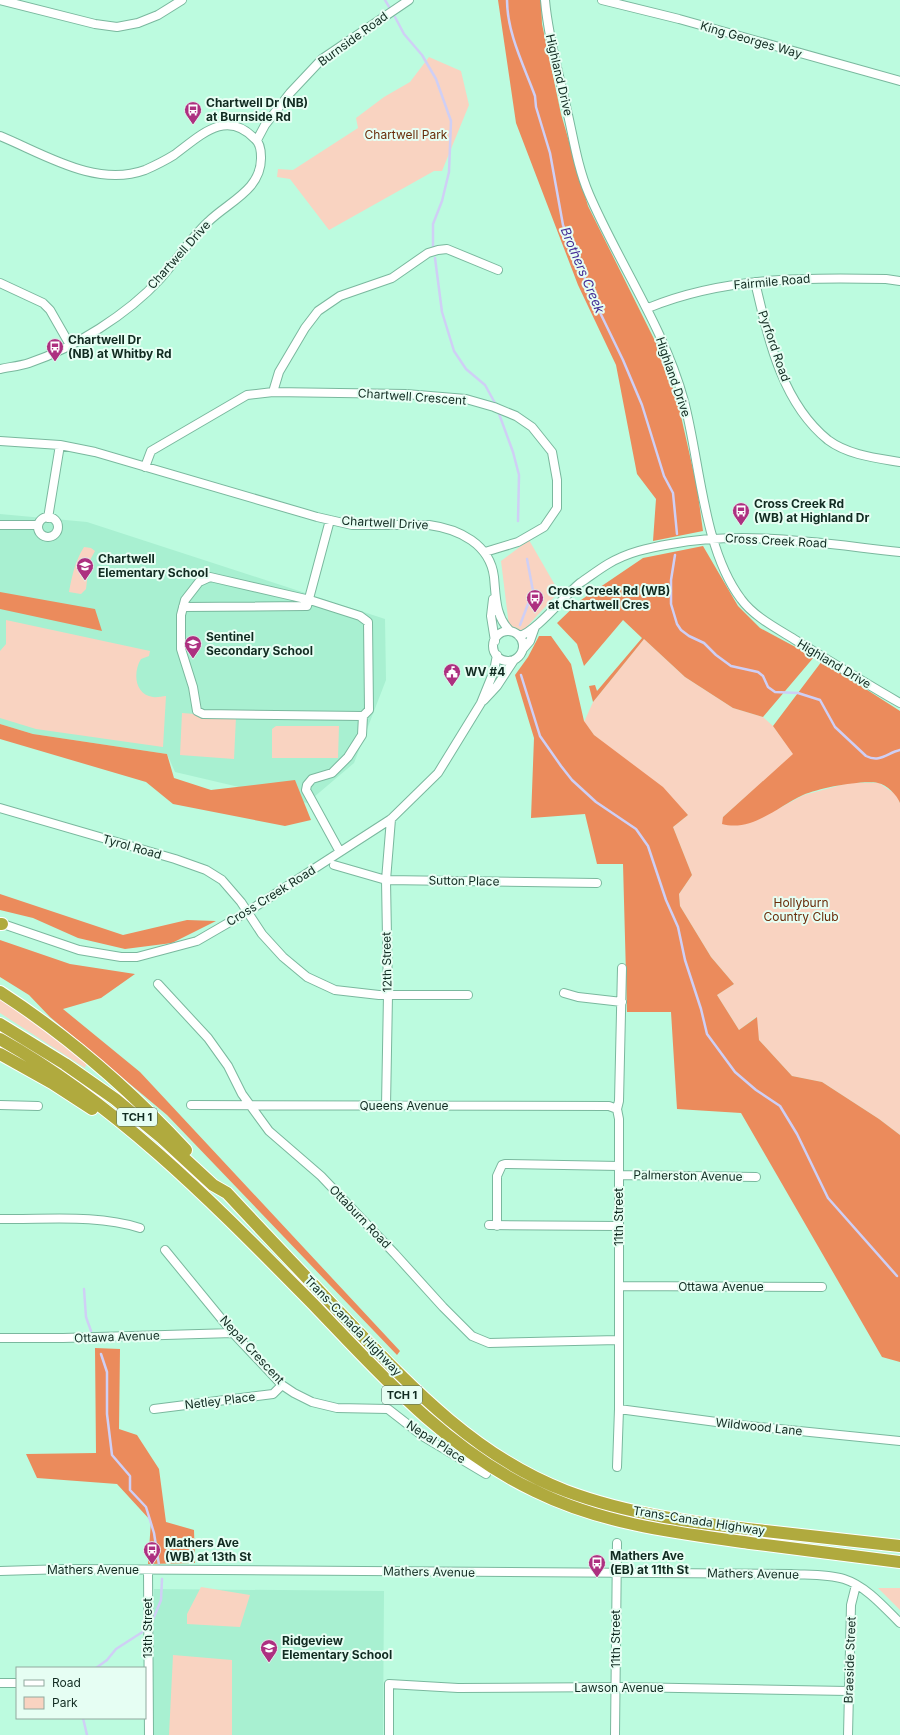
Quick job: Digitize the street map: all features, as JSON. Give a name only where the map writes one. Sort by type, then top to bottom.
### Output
[{"type":"highway","points":[[0,992],[62,1037],[123,1087],[167,1129],[227,1193]]},
{"type":"highway","name":"Trans-Canada Highway","points":[[0,1024],[59,1060],[115,1100],[161,1137],[213,1185],[227,1193],[411,1386],[462,1430],[521,1470],[548,1483],[588,1498],[652,1515],[721,1526],[900,1546]]},
{"type":"highway","name":"Trans-Canada Highway","points":[[0,1039],[58,1075],[124,1123],[175,1167],[238,1228],[419,1411],[472,1454],[514,1481],[536,1492],[584,1511],[650,1528],[714,1538],[900,1562]]},
{"type":"highway","points":[[0,1054],[52,1083],[102,1116],[146,1150],[238,1228]]},
{"type":"street","points":[[0,0],[95,24],[117,27],[138,23],[158,15],[182,0]]},
{"type":"street","name":"Burnside Road","points":[[257,140],[265,125],[290,93],[322,59],[409,0]]},
{"type":"street","name":"Highland Drive","points":[[545,0],[549,34],[575,149],[588,192],[612,243],[648,308],[670,360],[684,401],[718,558],[742,600],[768,623],[900,703]]},
{"type":"street","name":"King Georges Way","points":[[602,0],[679,19],[849,68],[900,81]]},
{"type":"street","points":[[0,136],[71,166],[110,176],[124,175],[145,170],[172,156],[206,131],[216,127],[228,125],[240,127],[257,140]]},
{"type":"street","name":"Chartwell Drive","points":[[0,369],[28,363],[70,345],[130,307],[159,280],[208,222],[255,183],[260,172],[261,161],[261,151],[257,140]]},
{"type":"street","points":[[273,392],[279,372],[305,328],[318,312],[340,296],[392,278],[428,254],[438,250],[447,250],[498,270]]},
{"type":"street","name":"Fairmile Road","points":[[648,308],[666,300],[714,288],[754,282],[792,278],[878,279],[900,281]]},
{"type":"street","name":"Pyrford Road","points":[[754,282],[780,372],[799,410],[828,440],[856,453],[900,462]]},
{"type":"street","points":[[0,283],[43,303],[50,310],[70,345]]},
{"type":"street","name":"Chartwell Crescent","points":[[145,467],[151,451],[168,439],[247,394],[273,392],[406,394],[466,399],[516,416],[532,427],[552,452],[557,480],[557,508],[544,527],[518,542],[485,552]]},
{"type":"street","name":"Chartwell Drive","points":[[0,441],[60,444],[95,452],[330,520],[352,524],[442,527],[473,540],[485,552]]},
{"type":"street","points":[[48,518],[60,444]]},
{"type":"street","points":[[48,518],[54,520],[57,525],[55,534],[50,537],[44,536],[39,532],[38,525],[42,520],[48,518]]},
{"type":"street","points":[[183,607],[307,606],[310,600],[330,520]]},
{"type":"street","points":[[0,525],[38,525]]},
{"type":"street","name":"Cross Creek Road","points":[[519,636],[535,627],[580,584],[608,564],[628,554],[648,548],[713,538],[747,537],[900,552]]},
{"type":"street","points":[[485,552],[493,574],[497,612],[502,622],[510,632],[519,636],[523,644],[523,649],[514,660],[504,660],[497,655],[494,646],[495,641],[491,616],[494,589]]},
{"type":"street","points":[[340,852],[306,790],[307,785],[318,776],[332,773],[348,757],[362,735],[363,716],[369,710],[368,622],[360,616],[310,600],[210,578],[199,582],[185,600],[183,607],[180,649],[193,687],[197,711],[203,714],[363,716]]},
{"type":"street","name":"Cross Creek Road","points":[[523,649],[530,641],[535,627]]},
{"type":"street","points":[[495,641],[500,634],[510,632]]},
{"type":"street","name":"Cross Creek Road","points":[[1,923],[79,950],[109,956],[137,957],[197,941],[247,912],[392,819],[438,773],[481,703],[494,671],[497,655]]},
{"type":"street","name":"Cross Creek Road","points":[[481,703],[497,686],[514,660]]},
{"type":"street","name":"Tyrol Road","points":[[0,808],[175,859],[206,870],[222,880],[262,934],[282,957],[307,977],[335,990],[388,995],[468,995]]},
{"type":"street","name":"12th Street","points":[[386,1106],[388,995],[386,880],[392,819]]},
{"type":"street","name":"Sutton Place","points":[[334,865],[386,880],[596,883]]},
{"type":"street","name":"11th Street","points":[[617,1467],[619,1409],[618,1226],[620,1119],[617,1109],[619,1101],[622,968]]},
{"type":"street","name":"Ottaburn Road","points":[[158,984],[208,1038],[228,1066],[242,1094],[269,1131],[321,1176],[472,1336],[489,1343],[618,1340]]},
{"type":"street","points":[[564,993],[578,997],[622,1002]]},
{"type":"street","points":[[0,1105],[38,1106]]},
{"type":"street","name":"Queens Avenue","points":[[191,1105],[251,1107],[609,1106],[617,1109]]},
{"type":"street","points":[[497,1226],[497,1176],[502,1165],[619,1166]]},
{"type":"street","name":"Palmerston Avenue","points":[[620,1175],[756,1177]]},
{"type":"street","points":[[0,1219],[98,1220],[121,1222],[140,1228]]},
{"type":"street","points":[[489,1226],[618,1226]]},
{"type":"street","name":"Nepal Crescent","points":[[165,1250],[233,1333],[282,1385],[312,1402],[337,1408],[388,1409]]},
{"type":"street","name":"Ottawa Avenue","points":[[619,1286],[822,1287]]},
{"type":"street","name":"Ottawa Avenue","points":[[0,1338],[63,1338],[233,1333]]},
{"type":"street","name":"Netley Place","points":[[154,1409],[273,1394],[282,1385]]},
{"type":"street","name":"Nepal Place","points":[[388,1409],[424,1437],[486,1474]]},
{"type":"street","name":"Wildwood Lane","points":[[619,1409],[739,1425],[900,1441]]},
{"type":"street","name":"11th Street","points":[[615,1735],[616,1543]]},
{"type":"street","name":"Mathers Avenue","points":[[0,1571],[148,1570],[791,1574],[834,1577],[845,1580],[856,1585],[876,1599],[900,1623]]},
{"type":"street","name":"13th Street","points":[[148,1570],[147,1683],[149,1735]]},
{"type":"street","name":"Braeside Street","points":[[848,1735],[848,1691],[852,1605],[856,1585]]},
{"type":"street","points":[[0,1683],[16,1683]]},
{"type":"street","name":"Lawson Avenue","points":[[389,1735],[389,1684],[458,1688],[616,1688],[848,1691]]},
{"type":"shaded area","points":[[498,0],[541,0],[542,24],[561,114],[588,206],[659,349],[678,403],[697,487],[703,531],[653,541],[656,499],[637,474],[616,365],[578,285],[516,123]]},
{"type":"shaded area","name":"Sentinel Secondary School","points":[[0,514],[87,522],[385,619],[386,680],[354,763],[307,803],[175,772],[167,754],[33,734],[0,724]]},
{"type":"shaded area","points":[[703,546],[738,606],[760,628],[814,657],[763,717],[733,708],[685,677],[644,639],[593,702],[589,686],[595,685],[597,691],[642,638],[623,620],[584,666],[577,644],[557,623],[581,600],[643,558]]},
{"type":"shaded area","points":[[0,592],[95,609],[102,631],[0,609]]},
{"type":"shaded area","points":[[539,636],[551,636],[571,664],[584,721],[594,735],[663,787],[688,815],[673,827],[692,875],[679,894],[680,906],[711,957],[734,984],[717,995],[739,1030],[757,1017],[759,1040],[792,1076],[822,1082],[879,1119],[900,1135],[900,1362],[882,1357],[741,1113],[677,1109],[671,1012],[627,1012],[623,864],[597,864],[585,814],[531,818],[534,738],[515,675],[528,657]]},
{"type":"shaded area","points":[[822,661],[900,711],[900,803],[891,791],[881,784],[870,782],[851,784],[829,787],[810,792],[754,822],[733,826],[722,824],[723,817],[793,754],[773,726]]},
{"type":"shaded area","points":[[0,724],[33,734],[167,754],[174,778],[211,790],[295,780],[311,820],[285,826],[173,804],[146,782],[0,739]]},
{"type":"shaded area","points":[[0,894],[123,935],[187,920],[216,921],[172,943],[125,949],[78,938],[33,918],[0,910]]},
{"type":"shaded area","points":[[0,940],[70,964],[135,974],[101,998],[63,1009],[140,1072],[400,1351],[397,1355],[167,1115],[50,1017],[29,995],[0,977]]},
{"type":"shaded area","points":[[95,1348],[120,1349],[119,1429],[137,1435],[159,1469],[166,1522],[194,1530],[195,1563],[148,1564],[151,1521],[117,1484],[37,1478],[26,1454],[96,1453]]},
{"type":"shaded area","name":"Ridgeview Elementary School","points":[[154,1589],[384,1591],[383,1735],[153,1735]]},
{"type":"green space","name":"Chartwell Park","points":[[429,57],[461,71],[469,105],[442,171],[434,171],[329,230],[290,179],[277,177],[278,169],[293,170],[358,128],[356,118],[384,97],[410,82]]},
{"type":"green space","points":[[529,540],[559,592],[522,632],[520,632],[509,626],[501,561]]},
{"type":"green space","points":[[84,547],[91,548],[95,551],[89,562],[86,589],[81,594],[69,592],[76,563]]},
{"type":"green space","points":[[6,620],[150,651],[149,656],[141,659],[138,664],[136,676],[142,692],[155,697],[166,696],[163,747],[36,729],[0,718],[0,651],[6,644]]},
{"type":"green space","name":"Hollyburn Country Club","points":[[644,639],[685,677],[733,708],[763,717],[773,726],[794,754],[723,817],[757,820],[804,795],[849,783],[879,783],[898,796],[900,803],[900,1135],[879,1119],[822,1082],[792,1076],[759,1040],[756,1017],[739,1030],[717,995],[734,984],[711,957],[680,906],[679,894],[692,875],[673,827],[688,815],[594,735],[584,722],[593,702]]},
{"type":"green space","points":[[182,713],[236,717],[234,759],[180,755]]},
{"type":"green space","points":[[276,726],[339,726],[338,758],[272,758],[272,729]]},
{"type":"green space","points":[[0,999],[19,1010],[87,1062],[85,1068],[0,1013]]},
{"type":"green space","points":[[201,1587],[250,1595],[240,1627],[187,1624],[187,1614]]},
{"type":"green space","points":[[878,1588],[900,1588],[900,1610]]},
{"type":"green space","points":[[173,1655],[232,1660],[232,1735],[169,1735]]},
{"type":"waterway","points":[[385,0],[391,10]]},
{"type":"waterway","name":"Brothers Creek","points":[[507,0],[513,37],[535,96],[536,107],[550,153],[563,225],[593,298],[623,360],[642,405],[664,476],[673,493],[677,534]]},
{"type":"waterway","points":[[395,17],[404,34],[422,55],[436,79],[451,121],[449,172],[442,201],[433,224],[433,250]]},
{"type":"waterway","points":[[435,258],[442,312],[454,351],[466,369],[485,385],[495,403]]},
{"type":"waterway","points":[[498,411],[513,452],[519,475],[518,521]]},
{"type":"waterway","name":"Brothers Creek","points":[[675,555],[671,580],[671,604],[677,624],[681,630],[689,636],[704,643],[716,655],[731,666],[758,672],[763,676],[768,687],[775,692],[798,693],[820,700],[835,727],[866,756],[871,758],[879,758],[900,750]]},
{"type":"waterway","points":[[520,625],[533,591],[527,559]]},
{"type":"waterway","points":[[521,675],[540,736],[561,766],[572,780],[596,802],[636,829],[648,846],[666,900],[678,927],[685,960],[701,1009],[707,1034],[735,1072],[756,1090],[780,1106],[797,1134],[828,1198],[897,1276]]},
{"type":"waterway","points":[[84,1289],[86,1317],[91,1331]]},
{"type":"waterway","points":[[101,1354],[107,1372],[107,1414],[112,1455],[130,1476],[130,1490],[146,1507],[154,1533],[159,1565]]},
{"type":"waterway","points":[[152,1622],[161,1600],[162,1579]]},
{"type":"waterway","points":[[97,1667],[107,1660],[116,1649],[144,1631]]},
{"type":"waterway","points":[[83,1719],[87,1735]]},
{"type":"place","name":"Chartwell Dr (NB) at Burnside Rd","points":[[193,125]]},
{"type":"place","name":"Chartwell Dr (NB) at Whitby Rd","points":[[55,362]]},
{"type":"place","name":"Cross Creek Rd (WB) at Highland Dr","points":[[741,526]]},
{"type":"place","name":"Chartwell Elementary School","points":[[85,581]]},
{"type":"place","name":"Cross Creek Rd (WB) at Chartwell Cres","points":[[535,613]]},
{"type":"place","name":"Sentinel Secondary School","points":[[193,659]]},
{"type":"place","name":"WV #4","points":[[452,687]]},
{"type":"place","name":"Mathers Ave (WB) at 13th St","points":[[152,1565]]},
{"type":"place","name":"Mathers Ave (EB) at 11th St","points":[[597,1578]]},
{"type":"place","name":"Ridgeview Elementary School","points":[[269,1663]]}]
